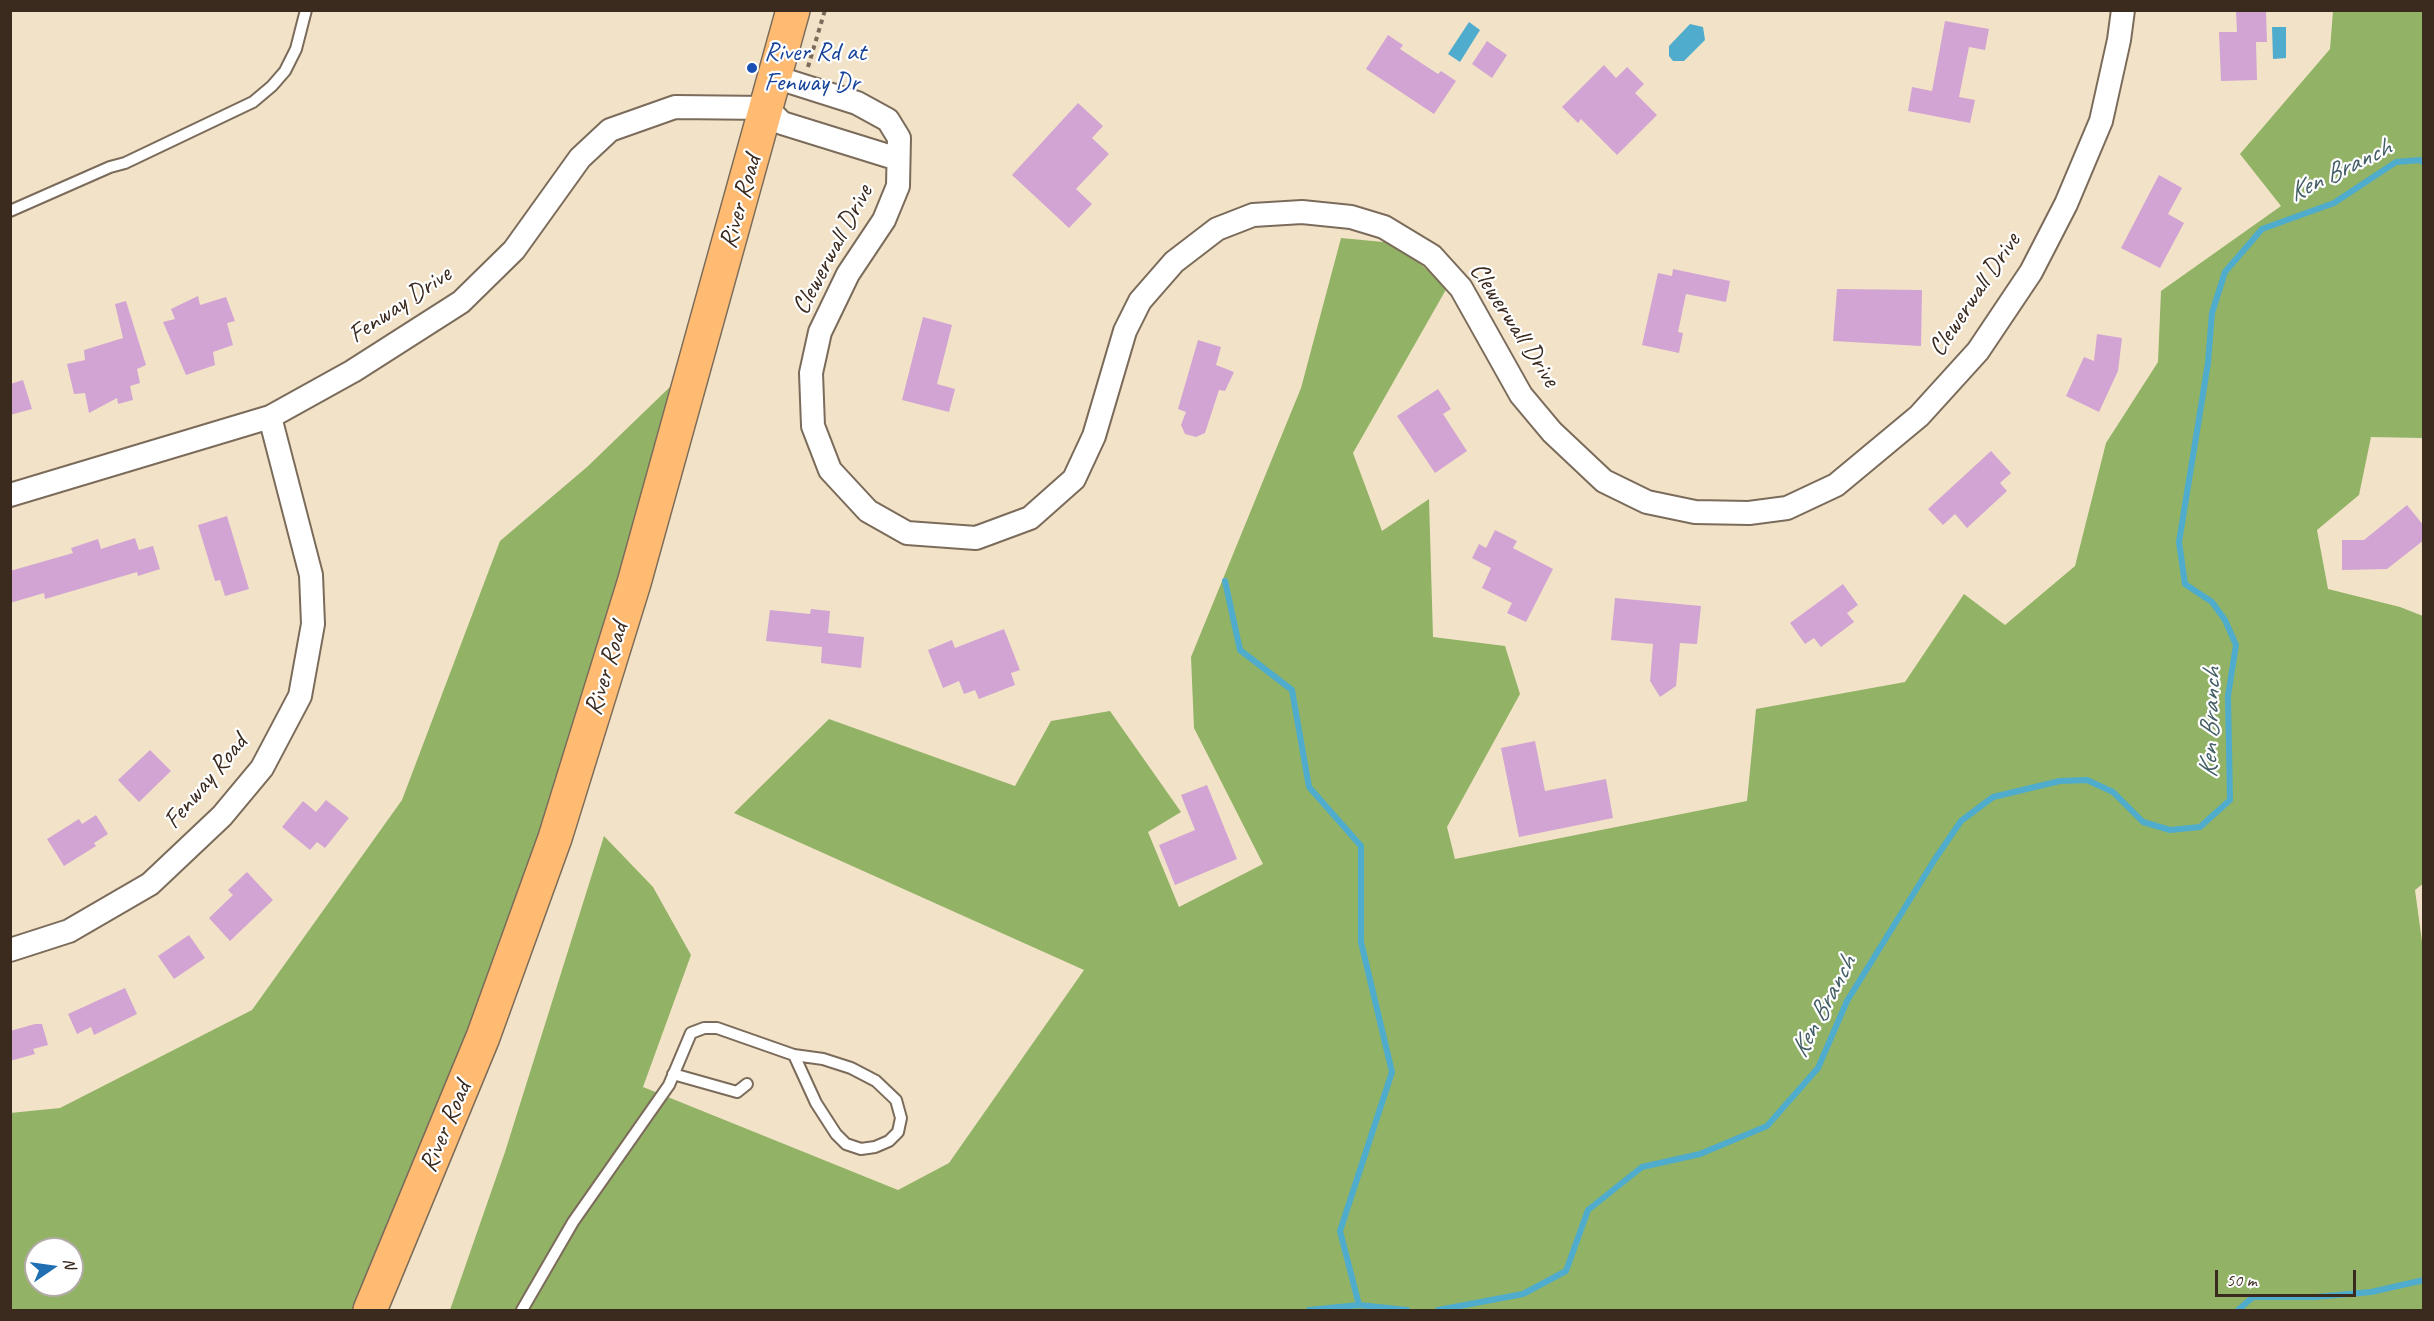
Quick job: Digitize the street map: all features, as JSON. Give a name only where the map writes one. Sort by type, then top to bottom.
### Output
[{"type":"main road","name":"River Road","points":[[370,1311],[483,1037],[555,838],[634,583],[793,10]]},
{"type":"street","name":"Clewerwall Drive","points":[[775,77],[857,103],[888,120],[899,138],[898,186],[884,220],[848,274],[820,332],[811,373],[813,426],[830,470],[868,511],[907,533],[976,538],[1030,518],[1074,479],[1094,436],[1125,331],[1140,301],[1174,262],[1217,229],[1253,215],[1302,212],[1352,217],[1384,227],[1432,256],[1461,288],[1521,395],[1552,432],[1604,481],[1647,502],[1656,504],[1695,512],[1749,513],[1787,508],[1836,485],[1919,416],[1978,351],[2031,272],[2066,204],[2101,121],[2119,40],[2123,10]]},
{"type":"street","name":"Fenway Drive","points":[[10,495],[270,417],[353,371],[461,302],[514,250],[580,158],[610,130],[675,107],[767,108]]},
{"type":"street","name":"Clewerwall Drive","points":[[767,108],[782,123],[898,159]]},
{"type":"street","name":"Fenway Road","points":[[10,950],[69,931],[150,884],[222,816],[262,768],[300,696],[313,624],[311,575],[270,417]]},
{"type":"lane","points":[[10,211],[110,167],[125,163],[253,102],[285,71],[296,49],[306,10]]},
{"type":"lane","points":[[522,1311],[573,1222],[657,1103],[691,1033],[704,1028],[717,1028],[794,1055],[823,1059],[851,1068],[876,1081],[896,1100],[901,1118],[898,1132],[889,1141],[875,1147],[861,1149],[846,1144],[825,1117],[794,1055]]},
{"type":"lane","points":[[673,1074],[737,1092],[747,1084]]},
{"type":"green space","points":[[2333,11],[2423,11],[2423,444],[2422,438],[2371,437],[2359,495],[2317,530],[2328,589],[2400,607],[2423,616],[2424,883],[2415,890],[2424,956],[2423,1310],[450,1310],[505,1152],[604,836],[653,887],[691,955],[643,1087],[898,1190],[949,1163],[1084,970],[734,813],[829,719],[1015,786],[1051,721],[1110,711],[1181,812],[1148,832],[1179,907],[1263,864],[1194,728],[1191,657],[1301,388],[1341,238],[1394,243],[1448,286],[1353,453],[1382,531],[1429,499],[1433,637],[1505,646],[1520,694],[1447,827],[1455,859],[1747,801],[1756,709],[1905,682],[1964,594],[2005,625],[2075,566],[2106,443],[2158,362],[2161,291],[2281,206],[2240,154],[2330,49]]},
{"type":"green space","points":[[672,385],[634,583],[370,1310],[11,1310],[10,1113],[60,1108],[252,1010],[402,800],[500,541],[587,467]]},
{"type":"water","points":[[1469,22],[1480,30],[1460,62],[1448,54]]},
{"type":"water","points":[[1690,24],[1703,27],[1705,40],[1684,61],[1673,61],[1669,56],[1669,46]]},
{"type":"water","points":[[2272,27],[2286,27],[2286,58],[2273,59]]},
{"type":"building","points":[[2266,11],[2267,42],[2256,42],[2257,80],[2221,81],[2219,32],[2237,32],[2236,12]]},
{"type":"building","points":[[1945,21],[1989,29],[1985,50],[1969,47],[1959,97],[1975,100],[1970,123],[1908,111],[1912,87],[1932,91]]},
{"type":"building","points":[[1388,35],[1403,45],[1400,49],[1438,74],[1441,71],[1456,81],[1434,114],[1366,69]]},
{"type":"building","points":[[1487,41],[1507,55],[1492,78],[1472,64]]},
{"type":"building","points":[[1604,65],[1616,78],[1627,67],[1644,84],[1635,93],[1657,115],[1617,155],[1581,119],[1578,123],[1562,107]]},
{"type":"building","points":[[1078,103],[1103,126],[1092,138],[1109,154],[1076,189],[1092,204],[1069,228],[1012,175]]},
{"type":"building","points":[[2159,175],[2182,188],[2168,214],[2184,223],[2160,268],[2121,248]]},
{"type":"building","points":[[1673,269],[1730,281],[1726,302],[1686,294],[1678,332],[1683,333],[1679,353],[1642,345],[1658,273],[1672,276]]},
{"type":"building","points":[[1837,289],[1922,290],[1921,346],[1833,341]]},
{"type":"building","points":[[198,296],[200,305],[226,297],[235,321],[227,323],[233,345],[213,352],[215,365],[186,375],[163,322],[175,319],[171,309]]},
{"type":"building","points":[[126,301],[146,365],[137,369],[140,383],[130,386],[133,400],[118,404],[117,398],[89,413],[85,393],[74,394],[67,364],[85,360],[84,350],[123,338],[115,304]]},
{"type":"building","points":[[923,317],[952,325],[937,384],[955,389],[949,412],[902,400]]},
{"type":"building","points":[[2097,334],[2122,338],[2118,371],[2099,412],[2066,396],[2084,357],[2094,361]]},
{"type":"building","points":[[1198,340],[1221,347],[1216,365],[1234,372],[1225,391],[1219,390],[1205,433],[1196,437],[1185,434],[1181,425],[1186,412],[1178,409]]},
{"type":"building","points":[[23,380],[32,409],[10,415],[10,384]]},
{"type":"building","points":[[1438,389],[1451,409],[1443,414],[1467,451],[1435,473],[1397,416]]},
{"type":"building","points":[[1991,451],[2011,473],[2000,483],[2007,491],[1967,528],[1955,514],[1943,525],[1928,509]]},
{"type":"building","points":[[2407,505],[2424,526],[2424,540],[2387,569],[2342,570],[2342,540],[2364,540]]},
{"type":"building","points":[[227,516],[249,589],[225,596],[220,580],[215,581],[198,525]]},
{"type":"building","points":[[1495,530],[1517,541],[1513,548],[1553,569],[1526,622],[1507,613],[1512,603],[1482,588],[1491,568],[1472,558],[1479,544],[1486,548]]},
{"type":"building","points":[[135,538],[139,550],[153,546],[160,569],[138,576],[137,572],[45,599],[44,593],[10,603],[10,571],[73,553],[71,548],[98,539],[101,549]]},
{"type":"building","points":[[1843,584],[1858,605],[1847,613],[1854,622],[1821,647],[1814,638],[1805,644],[1790,623]]},
{"type":"building","points":[[1615,598],[1701,606],[1697,644],[1680,643],[1676,686],[1660,697],[1650,681],[1653,644],[1611,640]]},
{"type":"building","points":[[811,609],[830,611],[828,633],[864,637],[861,668],[821,663],[822,647],[766,641],[770,610],[810,614]]},
{"type":"building","points":[[1004,629],[1020,670],[1011,673],[1015,685],[979,699],[975,690],[964,694],[959,681],[943,688],[928,650],[952,640],[955,648]]},
{"type":"building","points":[[1535,741],[1545,791],[1606,779],[1613,818],[1519,837],[1501,748]]},
{"type":"building","points":[[150,750],[171,771],[139,802],[118,780]]},
{"type":"building","points":[[1207,785],[1237,859],[1175,885],[1159,845],[1195,830],[1181,795]]},
{"type":"building","points":[[326,800],[349,818],[325,848],[317,842],[310,850],[282,827],[303,801],[316,812]]},
{"type":"building","points":[[96,815],[108,834],[94,843],[96,846],[64,866],[47,839],[79,819],[82,824]]},
{"type":"building","points":[[247,872],[273,900],[230,941],[209,918],[233,895],[228,890]]},
{"type":"building","points":[[189,935],[205,958],[174,979],[158,956]]},
{"type":"building","points":[[125,988],[137,1014],[94,1035],[91,1027],[77,1034],[68,1014]]},
{"type":"building","points":[[42,1024],[48,1045],[33,1049],[35,1054],[10,1061],[10,1031]]},
{"type":"waterway","name":"Ken Branch","points":[[1438,1310],[1523,1294],[1566,1271],[1588,1210],[1642,1167],[1700,1154],[1767,1126],[1818,1068],[1847,1001],[1961,821],[1993,797],[2060,781],[2087,780],[2113,792],[2143,822],[2170,830],[2200,827],[2230,800],[2228,696],[2236,645],[2225,620],[2212,602],[2185,584],[2179,542],[2208,363],[2212,313],[2225,272],[2262,229],[2334,203],[2396,162],[2420,160],[2424,163]]},
{"type":"waterway","points":[[1225,581],[1240,650],[1292,690],[1309,787],[1361,846],[1361,942],[1392,1072],[1340,1231],[1359,1305]]},
{"type":"waterway","points":[[2238,1310],[2253,1297],[2315,1297],[2371,1292],[2424,1280]]},
{"type":"waterway","points":[[1309,1310],[1359,1305],[1407,1310]]},
{"type":"place","name":"River Rd at Fenway Dr","points":[[752,68]]}]
